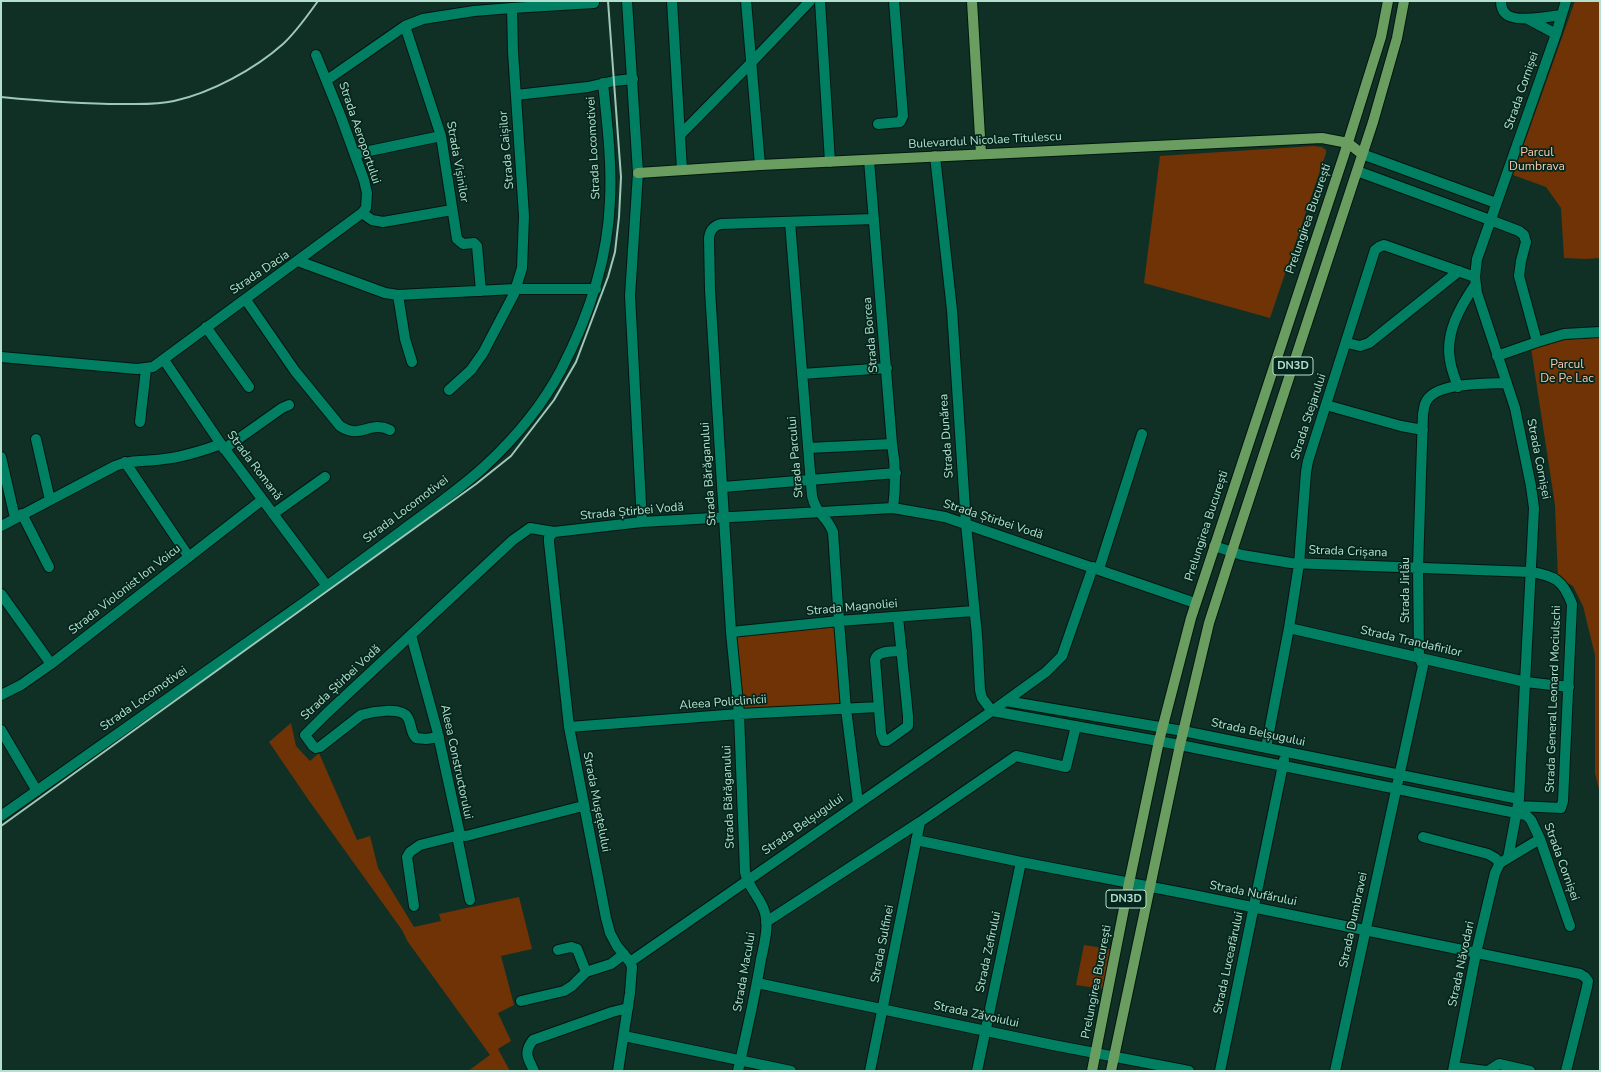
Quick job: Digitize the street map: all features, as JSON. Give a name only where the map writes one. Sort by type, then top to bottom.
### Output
[{"type":"main road","points":[[972,1],[981,154]]},
{"type":"main road","name":"Prelungirea București","points":[[1092,1071],[1129,883],[1162,727],[1195,603],[1344,155],[1381,37],[1388,1]]},
{"type":"main road","name":"DN3D","points":[[1111,1071],[1183,731],[1209,623],[1373,122],[1397,38],[1404,1]]},
{"type":"main road","name":"Bulevardul Nicolae Titulescu","points":[[638,173],[935,156],[1322,138],[1348,142],[1362,154]]},
{"type":"main road","points":[[1333,139],[1357,171]]},
{"type":"street","points":[[627,1],[638,173],[630,296],[642,522]]},
{"type":"street","points":[[672,1],[682,170]]},
{"type":"street","points":[[746,1],[750,64],[760,165]]},
{"type":"street","points":[[681,134],[810,1]]},
{"type":"street","points":[[820,1],[830,162]]},
{"type":"street","points":[[878,124],[900,122],[903,116],[894,1]]},
{"type":"street","points":[[1501,1],[1505,13],[1510,17],[1528,19],[1561,15]]},
{"type":"street","name":"Strada Cornișei","points":[[1566,1],[1556,34],[1477,259],[1475,281],[1497,356],[1515,408],[1534,508],[1526,682],[1518,806],[1530,820],[1540,839],[1570,926]]},
{"type":"street","points":[[327,80],[412,22],[434,17],[512,8],[594,3]]},
{"type":"street","name":"Strada Caișilor","points":[[449,390],[471,370],[483,353],[511,301],[522,268],[524,216],[512,8]]},
{"type":"street","points":[[1528,19],[1556,34]]},
{"type":"street","name":"Strada Vișinilor","points":[[405,26],[441,136],[457,239],[463,244],[474,243],[477,246],[481,291]]},
{"type":"street","name":"Strada Aeroportului","points":[[316,55],[327,80],[364,180],[367,193],[366,208],[362,213]]},
{"type":"street","points":[[516,95],[588,87],[603,83],[633,79]]},
{"type":"street","name":"Strada Locomotivei","points":[[1,816],[327,586],[443,500],[484,467],[520,429],[541,402],[560,372],[574,344],[596,289],[606,239],[610,203],[611,168],[603,83]]},
{"type":"street","points":[[355,154],[441,136]]},
{"type":"street","name":"Bulevardul Nicolae Titulescu","points":[[1362,154],[1496,203]]},
{"type":"street","name":"Strada Dunărea","points":[[935,156],[952,310],[966,524],[980,690],[982,698],[992,711]]},
{"type":"street","name":"Strada Borcea","points":[[869,160],[892,444],[896,473],[893,508]]},
{"type":"street","points":[[1357,171],[1522,233],[1526,238],[1519,276],[1537,342]]},
{"type":"street","points":[[298,261],[362,213],[372,220],[382,222],[452,210]]},
{"type":"street","name":"Strada Bărăganului","points":[[746,881],[744,872],[739,714],[731,632],[708,238],[710,232],[716,226],[721,224],[874,219]]},
{"type":"street","name":"Strada Parcului","points":[[790,222],[812,496],[814,505],[818,512],[827,519],[833,532],[846,709],[858,803]]},
{"type":"street","name":"Strada Stejarului","points":[[1266,748],[1289,628],[1299,564],[1306,472],[1313,444],[1347,342],[1375,250],[1379,246],[1384,245],[1459,270],[1475,281]]},
{"type":"street","name":"Strada Dacia","points":[[146,369],[153,367],[164,360],[234,306],[246,300],[298,261],[385,293],[398,295],[515,289],[596,289]]},
{"type":"street","points":[[1347,342],[1360,346],[1369,343],[1459,270]]},
{"type":"street","points":[[1475,281],[1464,302],[1450,336],[1448,348],[1450,362],[1458,387],[1506,383]]},
{"type":"street","points":[[398,295],[405,339],[412,362]]},
{"type":"street","points":[[246,300],[295,371],[340,426],[354,432],[361,432],[378,426],[390,430]]},
{"type":"street","points":[[206,327],[249,387]]},
{"type":"street","points":[[1497,356],[1564,334],[1600,332]]},
{"type":"street","points":[[1,357],[146,369],[140,422]]},
{"type":"street","name":"Strada Romană","points":[[164,360],[222,446],[327,586]]},
{"type":"street","points":[[802,374],[887,368]]},
{"type":"street","name":"Strada Jirlău","points":[[1399,775],[1423,666],[1419,657],[1418,567],[1425,402],[1428,398],[1440,390],[1458,387]]},
{"type":"street","points":[[1,526],[125,462],[163,460],[222,446],[289,405]]},
{"type":"street","points":[[1326,405],[1401,426],[1423,430]]},
{"type":"street","points":[[1006,701],[1046,672],[1062,656],[1096,568],[1142,434]]},
{"type":"street","points":[[36,438],[50,500]]},
{"type":"street","points":[[808,448],[892,444]]},
{"type":"street","points":[[1,457],[19,516],[49,567]]},
{"type":"street","points":[[125,462],[189,557]]},
{"type":"street","points":[[723,487],[896,473]]},
{"type":"street","points":[[273,514],[325,478]]},
{"type":"street","name":"Strada Violonist Ion Voicu","points":[[1,695],[21,685],[51,664],[262,500]]},
{"type":"street","name":"Strada Știrbei Vodă","points":[[439,737],[426,739],[416,738],[412,734],[408,718],[404,713],[396,710],[361,715],[320,747],[316,748],[313,746],[305,735],[520,534],[530,528],[554,532],[642,522],[893,508],[945,517],[1195,603]]},
{"type":"street","name":"Strada Mușețelului","points":[[554,532],[549,537],[549,542],[569,727],[583,806],[610,933],[617,946],[627,958]]},
{"type":"street","name":"Strada Crișana","points":[[1214,546],[1231,552],[1299,564],[1530,572]]},
{"type":"street","name":"Strada General Leonard Mociulschi","points":[[1518,806],[1561,808],[1569,687],[1572,604],[1567,592],[1554,578],[1530,572]]},
{"type":"street","points":[[1,594],[51,664]]},
{"type":"street","name":"Strada Magnoliei","points":[[731,632],[839,621],[974,611]]},
{"type":"street","points":[[898,617],[902,651],[909,724],[887,741],[882,739],[878,707],[876,656],[882,653],[902,651]]},
{"type":"street","name":"Strada Trandafirilor","points":[[1289,628],[1526,682],[1569,687]]},
{"type":"street","name":"Aleea Constructorului","points":[[411,635],[439,737],[459,835],[420,845],[410,852],[407,857],[414,906]]},
{"type":"street","name":"Strada Belșugului","points":[[586,972],[627,958],[746,881],[1006,701],[1162,727],[1399,775],[1518,806]]},
{"type":"street","name":"Aleea Policlinicii","points":[[569,727],[739,714],[878,707]]},
{"type":"street","points":[[992,711],[1180,745],[1396,789],[1518,806]]},
{"type":"street","points":[[766,922],[920,822],[1016,756],[1066,767],[1076,726]]},
{"type":"street","points":[[1,730],[37,791]]},
{"type":"street","name":"Strada Luceafărului","points":[[1220,1071],[1286,753]]},
{"type":"street","name":"Strada Dumbravei","points":[[1335,1071],[1399,775]]},
{"type":"street","points":[[470,900],[459,835],[466,836],[583,806]]},
{"type":"street","name":"Strada Năvodari","points":[[1454,1069],[1476,953],[1495,872],[1504,860],[1518,806]]},
{"type":"street","name":"Strada Sulfinei","points":[[870,1071],[920,822]]},
{"type":"street","points":[[1423,837],[1488,854],[1495,858],[1504,860],[1540,839]]},
{"type":"street","name":"Strada Nufărului","points":[[916,840],[1580,974],[1588,981],[1566,1071]]},
{"type":"street","name":"Strada Zefirului","points":[[978,1071],[1021,862]]},
{"type":"street","name":"Strada Macului","points":[[739,1066],[757,983],[765,940],[766,922],[765,913],[746,881]]},
{"type":"street","points":[[521,1001],[564,991],[572,986],[586,972],[578,949],[571,947],[558,950]]},
{"type":"street","points":[[618,1071],[632,972],[627,958]]},
{"type":"street","name":"Strada Zăvoiului","points":[[757,983],[1189,1071]]},
{"type":"street","points":[[534,1071],[527,1057],[529,1046],[533,1040],[612,1012],[628,1008]]},
{"type":"street","points":[[624,1036],[739,1066],[792,1071]]},
{"type":"street","points":[[1454,1069],[1487,1071],[1499,1064],[1530,1071]]},
{"type":"green space","name":"Parcul Dumbrava","points":[[1575,1],[1600,1],[1600,258],[1587,259],[1564,258],[1561,208],[1546,187],[1513,175]]},
{"type":"green space","points":[[1313,146],[1322,147],[1326,150],[1326,153],[1270,318],[1144,283],[1160,156]]},
{"type":"green space","name":"Parcul De Pe Lac","points":[[1600,335],[1600,793],[1595,773],[1595,655],[1583,606],[1573,586],[1558,578],[1555,505],[1531,348],[1551,339]]},
{"type":"green space","points":[[839,621],[846,709],[739,714],[731,632]]},
{"type":"green space","points":[[291,723],[296,746],[310,761],[319,753],[357,840],[370,836],[378,868],[414,927],[441,921],[439,914],[519,897],[532,949],[501,956],[514,1005],[498,1013],[511,1041],[498,1049],[510,1071],[468,1071],[490,1055],[408,942],[402,930],[269,742]]},
{"type":"green space","points":[[1084,945],[1110,949],[1103,989],[1076,985]]},
{"type":"railway","points":[[1,97],[107,104],[155,104],[188,97],[232,79],[272,53],[293,34],[318,1]]},
{"type":"railway","points":[[1,826],[476,484],[511,456],[554,400],[576,362],[608,277],[615,252],[621,177],[608,1]]}]
